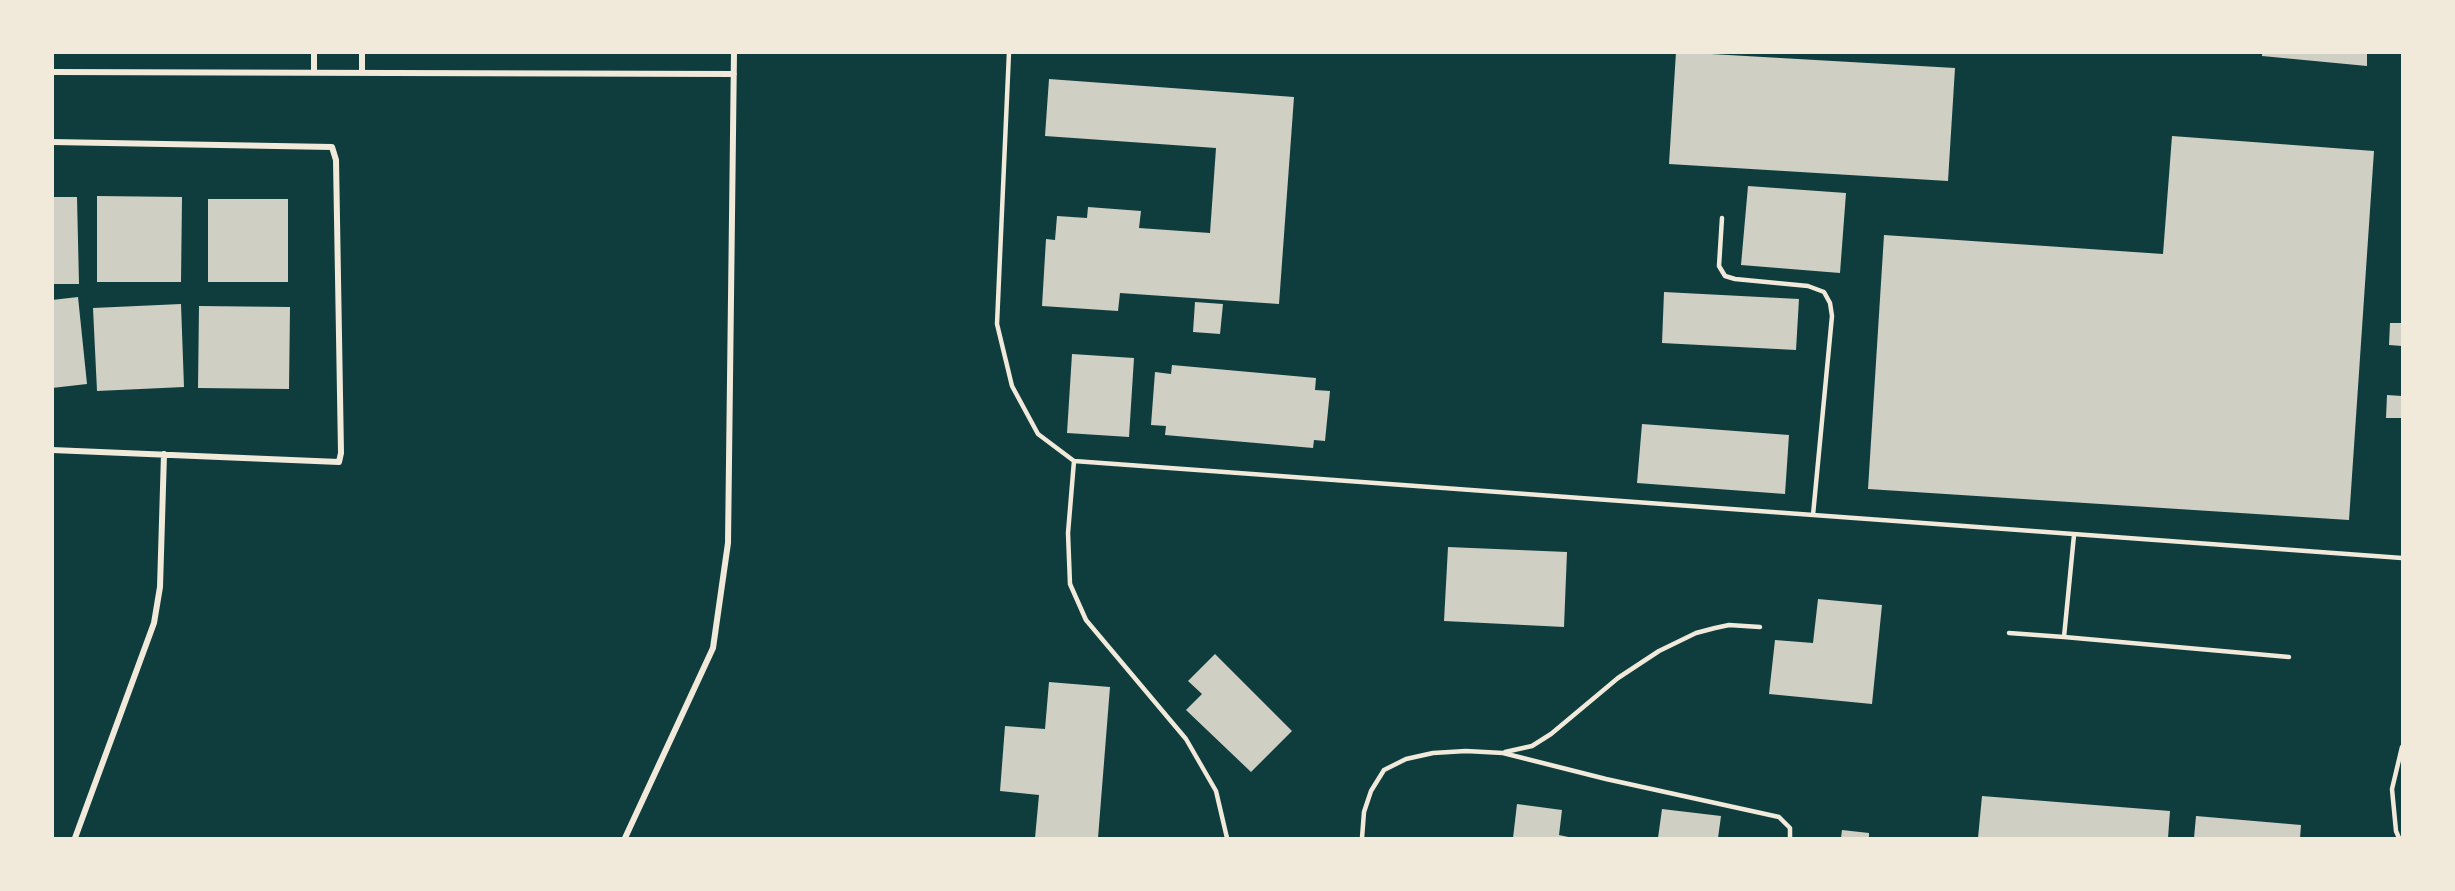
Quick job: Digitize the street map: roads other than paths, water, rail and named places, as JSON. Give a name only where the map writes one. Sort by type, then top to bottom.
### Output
[{"type":"street","points":[[314,72],[315,52]]},
{"type":"street","points":[[362,52],[362,73]]},
{"type":"street","points":[[625,838],[713,648],[725,567],[728,543],[734,52]]},
{"type":"street","points":[[52,72],[734,74]]},
{"type":"street","points":[[52,142],[332,147],[336,172],[340,453],[339,462],[52,450]]},
{"type":"street","points":[[75,838],[154,622],[160,587],[164,454]]},
{"type":"lane","points":[[1009,52],[997,324],[1012,386],[1038,434],[1074,461],[2403,558]]},
{"type":"lane","points":[[1722,218],[1719,266],[1725,276],[1808,286],[1824,292],[1830,303],[1832,316],[1813,515]]},
{"type":"lane","points":[[1074,461],[1068,533],[1070,584],[1086,620],[1186,739],[1216,791],[1227,838]]},
{"type":"lane","points":[[2064,637],[2074,534]]},
{"type":"lane","points":[[1503,753],[1532,746],[1551,734],[1618,678],[1659,651],[1696,633],[1715,628],[1760,627]]},
{"type":"lane","points":[[2009,633],[2289,657]]},
{"type":"lane","points":[[2399,838],[2396,831],[2392,789],[2403,747]]},
{"type":"lane","points":[[1362,838],[1364,812],[1371,791],[1384,770],[1406,759],[1433,753],[1466,751],[1503,753],[1606,779],[1779,817],[1790,828],[1790,838]]}]
